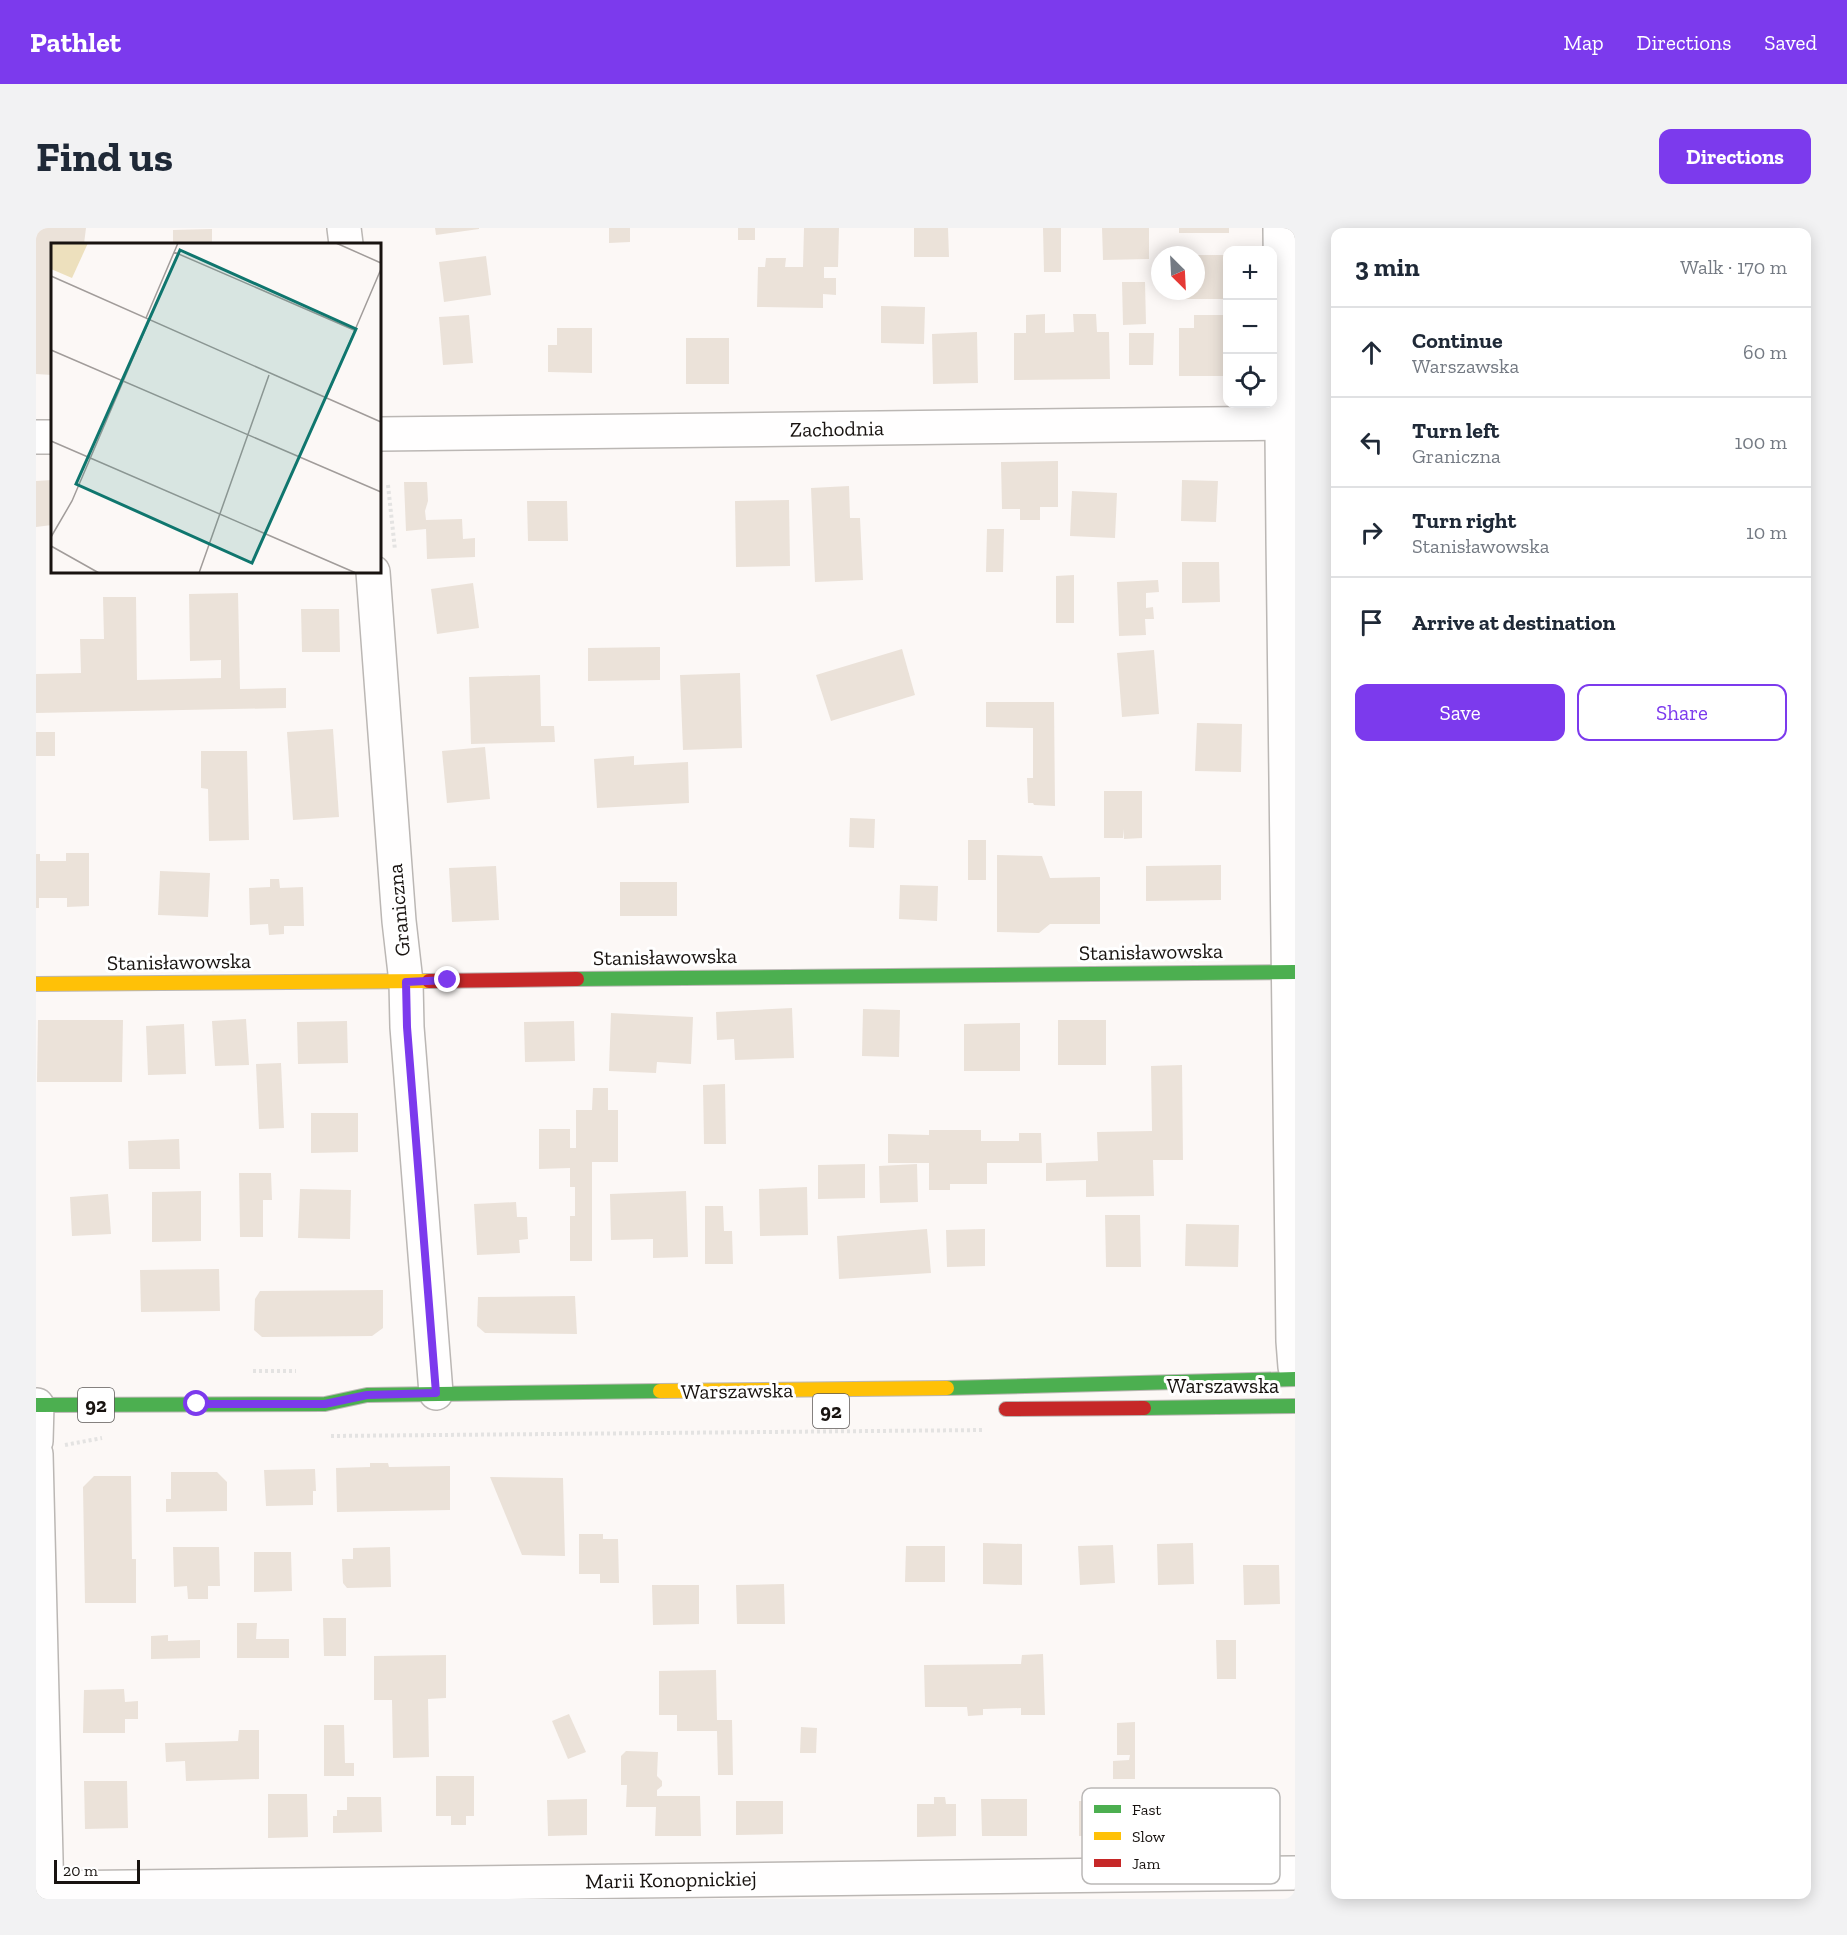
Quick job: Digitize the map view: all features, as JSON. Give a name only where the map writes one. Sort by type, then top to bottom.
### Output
[{"type":"main road","name":"Stanisławowska","points":[[36,984],[1291,972]]},
{"type":"main road","name":"Warszawska","points":[[36,1405],[325,1404],[367,1395],[436,1393],[951,1388],[1295,1379]]},
{"type":"main road","name":"Warszawska","points":[[325,1404],[357,1414]]},
{"type":"main road","name":"Warszawska","points":[[992,1409],[1295,1406]]},
{"type":"street","points":[[344,228],[346,243]]},
{"type":"street","points":[[1280,228],[1289,423],[1291,972],[1288,1090],[1295,1367]]},
{"type":"street","name":"Zachodnia","points":[[381,434],[1289,423]]},
{"type":"street","points":[[36,437],[51,436]]},
{"type":"street","name":"Graniczna","points":[[373,573],[436,1393]]},
{"type":"street","points":[[36,1405],[43,1447],[46,1893]]},
{"type":"street","name":"Marii Konopnickiej","points":[[1280,1873],[1295,1873]]},
{"type":"street","name":"Marii Konopnickiej","points":[[46,1893],[1082,1876]]},
{"type":"path","points":[[326,1437],[993,1430]]},
{"type":"path","points":[[43,1447],[111,1438]]},
{"type":"building","points":[[36,228],[86,228],[84,243],[51,243],[51,375],[36,374]]},
{"type":"building","points":[[435,228],[479,228],[479,229],[436,235]]},
{"type":"building","points":[[609,228],[630,228],[630,242],[609,243]]},
{"type":"building","points":[[738,228],[755,228],[755,240],[738,240]]},
{"type":"building","points":[[804,228],[839,228],[838,267],[824,267],[824,278],[836,278],[836,295],[823,294],[823,308],[757,307],[758,267],[765,267],[766,258],[786,258],[785,267],[803,267]]},
{"type":"building","points":[[914,228],[948,228],[949,257],[914,257]]},
{"type":"building","points":[[1043,228],[1061,228],[1061,272],[1044,272]]},
{"type":"building","points":[[1102,228],[1149,228],[1149,259],[1103,260]]},
{"type":"building","points":[[1179,228],[1229,228],[1229,233],[1179,233]]},
{"type":"building","points":[[212,229],[212,243],[173,243],[173,230]]},
{"type":"building","points":[[1205,255],[1223,255],[1223,299],[1205,299]]},
{"type":"building","points":[[486,256],[491,295],[444,302],[439,262]]},
{"type":"building","points":[[1122,282],[1145,282],[1146,324],[1123,325]]},
{"type":"building","points":[[881,306],[925,307],[924,344],[881,343]]},
{"type":"building","points":[[1045,314],[1045,333],[1074,332],[1073,314],[1096,314],[1097,332],[1109,332],[1110,379],[1014,380],[1014,333],[1026,333],[1026,315]]},
{"type":"building","points":[[469,315],[473,363],[443,365],[439,317]]},
{"type":"building","points":[[1194,315],[1223,315],[1223,376],[1179,376],[1179,328],[1194,328]]},
{"type":"building","points":[[557,328],[592,328],[592,373],[548,372],[548,345],[557,345]]},
{"type":"building","points":[[977,332],[978,383],[933,384],[932,334]]},
{"type":"building","points":[[1129,333],[1154,333],[1153,365],[1129,365]]},
{"type":"building","points":[[686,338],[729,338],[729,384],[686,384]]},
{"type":"building","points":[[1058,461],[1058,507],[1040,507],[1040,520],[1020,520],[1020,509],[1002,509],[1001,462]]},
{"type":"building","points":[[51,480],[51,525],[36,527],[36,481]]},
{"type":"building","points":[[1182,480],[1218,481],[1216,522],[1181,521]]},
{"type":"building","points":[[404,482],[427,482],[426,520],[462,519],[463,539],[475,538],[475,557],[427,559],[426,529],[406,531]]},
{"type":"building","points":[[849,486],[850,518],[860,518],[863,580],[815,582],[811,488]]},
{"type":"building","points":[[1072,491],[1117,493],[1115,538],[1070,536]]},
{"type":"building","points":[[789,500],[790,566],[736,567],[735,501]]},
{"type":"building","points":[[527,501],[567,501],[568,541],[528,541]]},
{"type":"building","points":[[987,529],[1004,529],[1003,572],[986,572]]},
{"type":"building","points":[[1182,562],[1219,562],[1220,602],[1182,603]]},
{"type":"building","points":[[1074,575],[1074,623],[1056,623],[1056,576]]},
{"type":"building","points":[[1158,580],[1159,592],[1146,593],[1146,608],[1153,607],[1154,619],[1145,619],[1146,635],[1119,636],[1117,582]]},
{"type":"building","points":[[473,583],[479,628],[437,634],[431,589]]},
{"type":"building","points":[[238,593],[240,689],[286,688],[286,708],[36,713],[36,674],[81,673],[80,639],[104,639],[103,597],[136,597],[137,680],[221,678],[221,660],[190,661],[189,594]]},
{"type":"building","points":[[301,609],[339,609],[340,652],[302,652]]},
{"type":"building","points":[[660,647],[660,680],[588,681],[588,648]]},
{"type":"building","points":[[902,649],[915,695],[831,721],[816,675]]},
{"type":"building","points":[[1154,650],[1159,714],[1122,717],[1117,653]]},
{"type":"building","points":[[740,673],[742,748],[683,750],[680,675]]},
{"type":"building","points":[[540,675],[541,726],[554,726],[555,742],[471,744],[469,677]]},
{"type":"building","points":[[986,702],[1054,702],[1055,806],[1028,803],[1027,778],[1033,778],[1033,728],[986,727]]},
{"type":"building","points":[[1197,723],[1242,724],[1241,772],[1195,771]]},
{"type":"building","points":[[333,729],[339,817],[293,820],[287,732]]},
{"type":"building","points":[[36,732],[55,732],[55,756],[36,756]]},
{"type":"building","points":[[485,747],[490,799],[447,803],[442,751]]},
{"type":"building","points":[[201,751],[247,751],[249,840],[209,841],[208,789],[201,788]]},
{"type":"building","points":[[634,756],[634,765],[688,762],[689,803],[597,808],[594,759]]},
{"type":"building","points":[[1104,791],[1142,791],[1142,838],[1124,839],[1124,829],[1123,838],[1104,838]]},
{"type":"building","points":[[850,818],[875,819],[874,848],[849,847]]},
{"type":"building","points":[[968,840],[986,840],[986,880],[968,880]]},
{"type":"building","points":[[66,853],[89,853],[89,906],[67,907],[67,898],[39,898],[39,908],[36,908],[36,854],[40,854],[40,861],[66,861]]},
{"type":"building","points":[[997,855],[1042,856],[1050,878],[1100,877],[1100,924],[1050,924],[1039,933],[997,932]]},
{"type":"building","points":[[1221,865],[1221,900],[1146,901],[1146,866]]},
{"type":"building","points":[[496,866],[499,920],[452,922],[449,868]]},
{"type":"building","points":[[160,871],[210,873],[208,917],[158,915]]},
{"type":"building","points":[[270,879],[279,879],[280,888],[303,887],[304,926],[284,926],[284,934],[269,935],[268,924],[250,925],[249,888],[270,887]]},
{"type":"building","points":[[620,882],[677,882],[677,916],[620,916]]},
{"type":"building","points":[[900,885],[938,886],[937,921],[899,919]]},
{"type":"building","points":[[792,1008],[794,1058],[735,1060],[734,1039],[717,1040],[716,1012]]},
{"type":"building","points":[[863,1009],[900,1010],[899,1057],[862,1056]]},
{"type":"building","points":[[611,1013],[693,1017],[691,1064],[657,1062],[656,1073],[609,1071]]},
{"type":"building","points":[[246,1019],[249,1065],[215,1066],[212,1021]]},
{"type":"building","points":[[38,1020],[123,1020],[122,1082],[37,1082]]},
{"type":"building","points":[[1058,1020],[1106,1020],[1106,1065],[1058,1065]]},
{"type":"building","points":[[347,1021],[348,1063],[298,1064],[297,1022]]},
{"type":"building","points":[[574,1021],[575,1061],[525,1062],[524,1022]]},
{"type":"building","points":[[1020,1023],[1020,1071],[964,1071],[964,1024]]},
{"type":"building","points":[[184,1024],[186,1074],[148,1075],[146,1026]]},
{"type":"building","points":[[281,1063],[284,1128],[259,1129],[256,1064]]},
{"type":"building","points":[[1182,1065],[1183,1160],[1153,1160],[1154,1196],[1086,1197],[1086,1180],[1046,1181],[1046,1163],[1098,1161],[1097,1132],[1152,1131],[1151,1066]]},
{"type":"building","points":[[725,1084],[726,1144],[704,1144],[703,1085]]},
{"type":"building","points":[[593,1088],[608,1088],[608,1110],[618,1110],[618,1162],[592,1162],[592,1261],[570,1261],[570,1216],[575,1216],[575,1187],[570,1187],[570,1168],[539,1169],[539,1129],[570,1129],[570,1148],[576,1148],[576,1110],[592,1110]]},
{"type":"building","points":[[311,1113],[358,1113],[358,1152],[311,1153]]},
{"type":"building","points":[[929,1130],[981,1130],[981,1141],[1019,1141],[1019,1133],[1041,1133],[1042,1163],[987,1163],[987,1184],[950,1184],[950,1190],[929,1190],[929,1163],[888,1163],[888,1134],[929,1135]]},
{"type":"building","points":[[179,1139],[180,1169],[129,1169],[128,1141]]},
{"type":"building","points":[[865,1164],[865,1198],[818,1199],[818,1165]]},
{"type":"building","points":[[917,1164],[918,1202],[880,1203],[879,1166]]},
{"type":"building","points":[[239,1173],[271,1173],[272,1200],[263,1200],[263,1237],[240,1237]]},
{"type":"building","points":[[807,1187],[808,1235],[760,1236],[759,1189]]},
{"type":"building","points":[[300,1189],[351,1190],[350,1239],[298,1238]]},
{"type":"building","points":[[201,1191],[201,1241],[152,1242],[152,1192]]},
{"type":"building","points":[[686,1191],[688,1257],[653,1258],[653,1239],[611,1240],[610,1194]]},
{"type":"building","points":[[108,1194],[111,1234],[72,1236],[70,1197]]},
{"type":"building","points":[[516,1202],[517,1217],[527,1217],[528,1239],[519,1240],[520,1253],[477,1255],[474,1204]]},
{"type":"building","points":[[705,1206],[723,1206],[724,1231],[732,1231],[733,1264],[705,1264]]},
{"type":"building","points":[[1105,1215],[1140,1215],[1141,1267],[1106,1267]]},
{"type":"building","points":[[1186,1224],[1239,1225],[1238,1267],[1185,1266]]},
{"type":"building","points":[[927,1229],[931,1273],[839,1279],[837,1236]]},
{"type":"building","points":[[985,1229],[985,1266],[947,1267],[946,1230]]},
{"type":"building","points":[[219,1269],[220,1311],[141,1312],[140,1270]]},
{"type":"building","points":[[383,1290],[383,1328],[372,1336],[262,1337],[254,1330],[255,1299],[260,1291]]},
{"type":"building","points":[[575,1296],[577,1334],[485,1333],[477,1326],[478,1297]]},
{"type":"building","points":[[370,1463],[388,1463],[389,1467],[450,1466],[450,1510],[337,1512],[336,1468],[370,1467]]},
{"type":"building","points":[[315,1469],[316,1491],[313,1491],[313,1505],[266,1506],[264,1470]]},
{"type":"building","points":[[171,1472],[217,1472],[227,1482],[227,1511],[166,1512],[166,1499],[171,1499]]},
{"type":"building","points":[[94,1476],[131,1476],[132,1559],[136,1559],[136,1603],[85,1603],[83,1487]]},
{"type":"building","points":[[490,1477],[563,1478],[565,1556],[522,1555]]},
{"type":"building","points":[[579,1534],[603,1534],[603,1539],[618,1539],[619,1583],[600,1583],[600,1574],[579,1574]]},
{"type":"building","points":[[983,1543],[1022,1544],[1022,1585],[983,1584]]},
{"type":"building","points":[[1193,1543],[1194,1584],[1158,1585],[1157,1544]]},
{"type":"building","points":[[1113,1545],[1115,1583],[1080,1585],[1078,1546]]},
{"type":"building","points":[[906,1546],[945,1546],[945,1582],[905,1582]]},
{"type":"building","points":[[173,1547],[219,1547],[220,1586],[208,1586],[208,1599],[188,1599],[187,1586],[174,1587]]},
{"type":"building","points":[[390,1547],[391,1587],[347,1588],[343,1583],[342,1559],[353,1559],[353,1548]]},
{"type":"building","points":[[254,1552],[291,1552],[292,1591],[254,1592]]},
{"type":"building","points":[[1243,1565],[1279,1565],[1280,1604],[1244,1605]]},
{"type":"building","points":[[784,1584],[785,1624],[737,1624],[736,1585]]},
{"type":"building","points":[[652,1585],[699,1585],[699,1624],[653,1625]]},
{"type":"building","points":[[323,1618],[346,1618],[346,1656],[324,1656]]},
{"type":"building","points":[[237,1623],[257,1623],[256,1639],[289,1639],[289,1658],[237,1658]]},
{"type":"building","points":[[168,1635],[168,1641],[200,1640],[200,1658],[151,1659],[151,1636]]},
{"type":"building","points":[[1216,1640],[1236,1640],[1236,1679],[1217,1679]]},
{"type":"building","points":[[1043,1654],[1045,1715],[1021,1715],[1021,1708],[983,1709],[983,1715],[968,1716],[967,1707],[925,1707],[924,1665],[1021,1664],[1022,1655]]},
{"type":"building","points":[[446,1655],[446,1698],[428,1699],[429,1757],[393,1758],[392,1700],[374,1700],[374,1656]]},
{"type":"building","points":[[716,1670],[717,1720],[732,1720],[733,1775],[718,1775],[717,1731],[677,1731],[677,1715],[659,1715],[659,1671]]},
{"type":"building","points":[[124,1689],[125,1702],[138,1701],[138,1719],[125,1719],[125,1733],[83,1733],[84,1690]]},
{"type":"building","points":[[569,1714],[586,1752],[568,1759],[552,1721]]},
{"type":"building","points":[[1135,1722],[1135,1779],[1113,1779],[1113,1761],[1129,1760],[1130,1755],[1117,1755],[1117,1723]]},
{"type":"building","points":[[324,1725],[344,1725],[345,1763],[354,1763],[354,1776],[324,1776]]},
{"type":"building","points":[[801,1727],[817,1728],[816,1753],[800,1753]]},
{"type":"building","points":[[239,1730],[259,1730],[259,1779],[186,1781],[185,1761],[166,1762],[165,1743],[238,1741]]},
{"type":"building","points":[[626,1751],[658,1752],[657,1776],[662,1781],[662,1786],[657,1790],[657,1796],[700,1796],[701,1836],[655,1836],[656,1807],[626,1807],[627,1785],[621,1785],[621,1756]]},
{"type":"building","points":[[436,1776],[474,1776],[474,1816],[466,1816],[466,1825],[451,1825],[451,1816],[436,1816]]},
{"type":"building","points":[[84,1781],[127,1781],[128,1828],[85,1829]]},
{"type":"building","points":[[268,1794],[307,1794],[308,1837],[268,1838]]},
{"type":"building","points":[[347,1797],[381,1797],[382,1832],[333,1833],[333,1816],[337,1816],[337,1810],[347,1810]]},
{"type":"building","points":[[934,1797],[945,1797],[946,1804],[956,1804],[956,1836],[917,1837],[917,1804],[934,1804]]},
{"type":"building","points":[[587,1799],[587,1835],[548,1836],[547,1800]]},
{"type":"building","points":[[981,1799],[1027,1799],[1027,1836],[982,1836]]},
{"type":"building","points":[[736,1801],[783,1801],[783,1834],[736,1835]]},
{"type":"building","points":[[1079,1801],[1082,1801],[1082,1836],[1079,1836]]},
{"type":"traffic: fast","points":[[577,979],[1295,972]]},
{"type":"traffic: fast","points":[[947,1388],[1295,1379]]},
{"type":"traffic: fast","points":[[36,1405],[325,1404],[367,1395],[660,1391]]},
{"type":"traffic: fast","points":[[1144,1408],[1295,1406]]},
{"type":"traffic: slow","points":[[36,984],[429,981]]},
{"type":"traffic: slow","points":[[660,1391],[947,1388]]},
{"type":"traffic: jam","points":[[429,981],[577,979]]},
{"type":"traffic: jam","points":[[1006,1409],[1144,1408]]},
{"type":"route","points":[[197,1404],[325,1404],[367,1395],[436,1393],[407,1027],[406,982],[448,980]]}]
